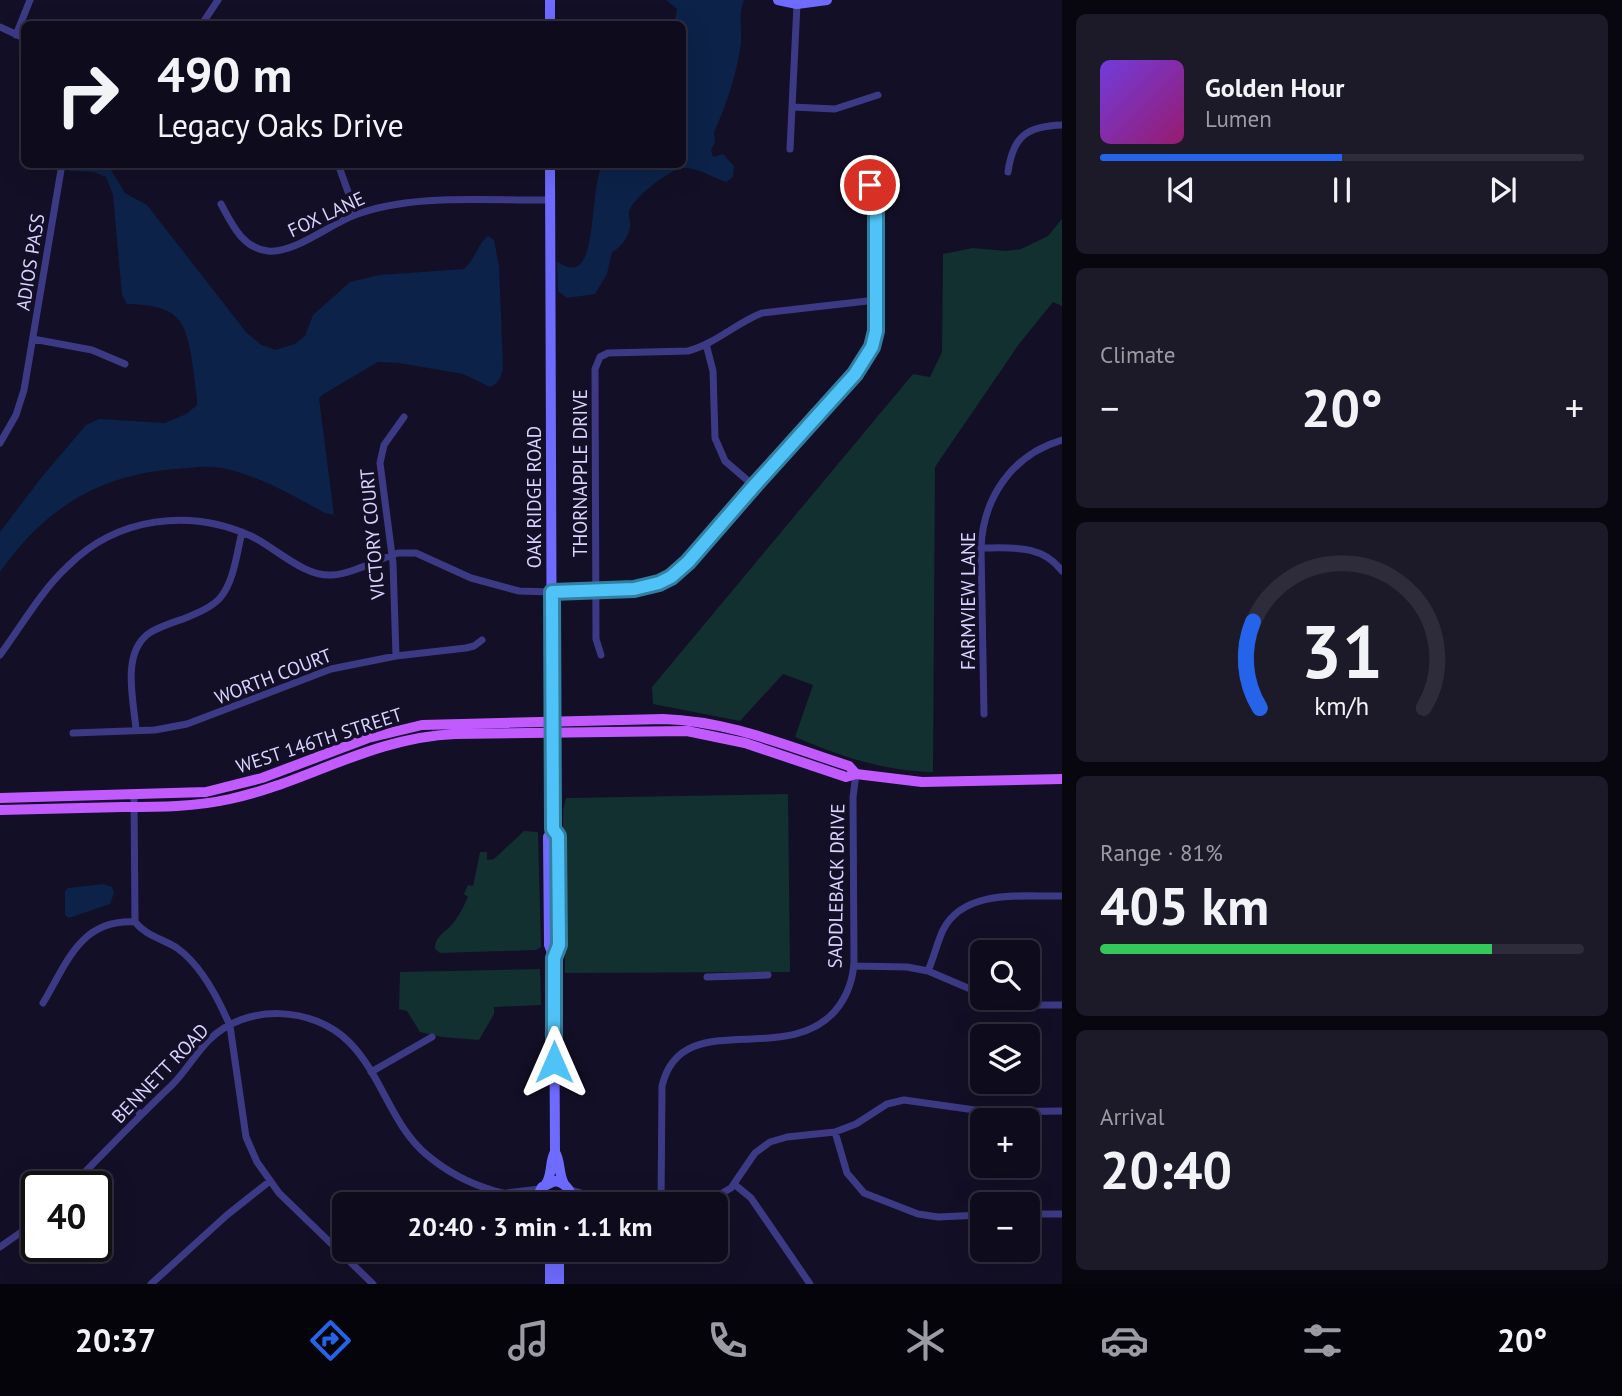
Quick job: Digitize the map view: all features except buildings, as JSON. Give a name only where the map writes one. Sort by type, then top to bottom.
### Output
[{"type":"main road","name":"WEST 146TH STREET","points":[[0,810],[135,802],[198,793],[239,785],[357,742],[404,728],[451,723],[552,726],[663,719],[710,723],[758,735],[849,766],[856,774]]},
{"type":"main road","points":[[856,774],[922,782],[1062,779]]},
{"type":"main road","name":"WEST 146TH STREET","points":[[0,798],[135,802]]},
{"type":"street","points":[[22,21],[30,0]]},
{"type":"street","points":[[204,21],[218,0]]},
{"type":"street","points":[[550,0],[550,21]]},
{"type":"street","points":[[778,0],[797,4],[827,0]]},
{"type":"street","points":[[790,149],[797,4]]},
{"type":"street","points":[[16,35],[21,22]]},
{"type":"street","points":[[0,27],[21,37]]},
{"type":"street","points":[[792,107],[835,108],[878,95]]},
{"type":"street","points":[[1008,172],[1014,146],[1025,134],[1044,125],[1062,125]]},
{"type":"street","name":"ADIOS PASS","points":[[2,437],[16,415],[24,390],[61,168]]},
{"type":"street","points":[[339,168],[356,214]]},
{"type":"street","name":"OAK RIDGE ROAD","points":[[542,1192],[551,1174],[555,1152],[554,958],[559,945],[558,836],[553,829],[550,168]]},
{"type":"street","points":[[0,655],[55,580],[81,554],[129,528],[166,520],[214,523],[242,532],[323,575],[338,574],[392,555],[416,552],[471,578],[519,591],[647,587],[671,577],[688,562],[863,363],[872,347],[876,331],[876,206],[870,185]]},
{"type":"street","name":"FOX LANE","points":[[221,204],[245,240],[256,248],[268,251],[290,248],[356,214],[389,205],[416,201],[550,200]]},
{"type":"street","points":[[754,486],[725,461],[717,446],[713,428],[713,371],[706,344],[762,313],[876,300]]},
{"type":"street","points":[[33,339],[92,350],[125,364]]},
{"type":"street","name":"THORNAPPLE DRIVE","points":[[601,655],[596,639],[596,369],[600,357],[615,352],[678,352],[706,344]]},
{"type":"street","name":"VICTORY COURT","points":[[396,656],[392,555],[380,463],[384,445],[404,417]]},
{"type":"street","name":"FARMVIEW LANE","points":[[984,714],[981,548],[984,521],[999,486],[1013,469],[1027,457],[1062,440]]},
{"type":"street","points":[[136,730],[132,671],[137,646],[150,632],[212,605],[222,596],[242,532]]},
{"type":"street","points":[[981,548],[1028,548],[1051,559],[1062,571]]},
{"type":"street","name":"WORTH COURT","points":[[73,733],[187,724],[331,669],[396,656],[466,648],[482,639]]},
{"type":"street","name":"SADDLEBACK DRIVE","points":[[662,1192],[662,1086],[675,1059],[687,1049],[703,1043],[778,1038],[807,1032],[826,1020],[849,988],[854,966],[853,797],[856,774]]},
{"type":"street","points":[[135,802],[135,922],[144,932],[168,943],[185,955],[205,980],[230,1026],[246,1138],[257,1162],[290,1205],[373,1284]]},
{"type":"street","points":[[928,971],[944,928],[955,914],[969,904],[987,899],[1062,896]]},
{"type":"street","points":[[43,1003],[78,944],[90,932],[114,922],[135,922]]},
{"type":"street","points":[[854,966],[907,967],[928,971],[970,989]]},
{"type":"street","points":[[708,977],[768,975]]},
{"type":"street","points":[[1040,1004],[1062,1005]]},
{"type":"street","name":"BENNETT ROAD","points":[[86,1171],[183,1074],[208,1041],[245,1019],[270,1014],[290,1014],[326,1025],[346,1039],[371,1072],[404,1130],[427,1155],[461,1178],[500,1192]]},
{"type":"street","points":[[371,1072],[432,1037]]},
{"type":"street","points":[[128,1100],[141,1115]]},
{"type":"street","points":[[726,1192],[755,1153],[770,1142],[787,1137],[835,1132],[856,1124],[887,1104],[904,1100],[989,1112],[1061,1111]]},
{"type":"street","points":[[835,1132],[846,1173],[864,1193],[918,1214],[970,1216]]},
{"type":"street","name":"OAK RIDGE ROAD","points":[[555,1152],[559,1161],[559,1176],[569,1192]]},
{"type":"street","points":[[151,1284],[227,1215],[270,1181]]},
{"type":"street","points":[[543,1187],[555,1181],[581,1192]]},
{"type":"street","points":[[734,1184],[751,1198],[810,1284]]},
{"type":"street","name":"BENNETT ROAD","points":[[513,1192],[543,1187]]},
{"type":"street","points":[[1040,1214],[1062,1214]]},
{"type":"street","points":[[0,1247],[21,1232]]},
{"type":"street","points":[[550,1262],[550,1284]]},
{"type":"street","points":[[559,1262],[559,1284]]},
{"type":"green space","points":[[1062,219],[1062,306],[1053,302],[1019,344],[935,467],[933,772],[897,769],[862,761],[795,737],[813,685],[783,674],[740,721],[653,704],[652,687],[913,374],[930,377],[942,352],[943,254],[973,248],[1006,251],[1021,249],[1048,236]]},
{"type":"green space","points":[[788,794],[790,972],[565,973],[563,810],[566,798]]},
{"type":"green space","points":[[524,831],[538,832],[541,947],[536,950],[440,953],[435,949],[437,940],[454,922],[465,904],[468,897],[464,894],[468,885],[473,886],[480,852],[487,852],[487,860],[494,859]]},
{"type":"green space","points":[[540,969],[541,1005],[494,1007],[494,1014],[479,1040],[420,1032],[407,1011],[399,1009],[400,972]]},
{"type":"water","points":[[666,0],[744,0],[737,66],[714,132],[715,142],[711,150],[713,157],[723,154],[734,166],[733,177],[726,182],[686,168],[686,21],[675,21],[677,9]]},
{"type":"water","points":[[69,168],[110,168],[125,193],[147,205],[246,332],[260,344],[275,350],[295,344],[305,336],[313,315],[350,282],[379,275],[464,269],[488,236],[494,240],[499,266],[503,368],[500,377],[496,384],[490,387],[463,374],[378,362],[322,395],[319,398],[334,515],[236,471],[198,467],[146,473],[120,479],[75,499],[35,530],[0,572],[0,532],[86,425],[99,419],[165,423],[186,414],[197,405],[191,356],[186,334],[178,319],[167,311],[154,307],[127,304],[122,295],[113,195],[106,177],[93,172],[69,171]]},
{"type":"water","points":[[601,168],[684,168],[654,184],[632,205],[629,211],[628,234],[612,252],[607,274],[595,294],[567,298],[558,291],[557,262],[573,267],[578,266],[584,259],[591,235]]},
{"type":"water","points":[[103,884],[112,887],[114,893],[110,904],[69,918],[65,915],[65,891],[68,888]]},
{"type":"route","points":[[554,1062],[554,958],[559,945],[558,836],[553,829],[552,592],[634,589],[647,587],[671,577],[688,562],[855,374],[872,347],[876,331],[876,206],[870,185]]}]
